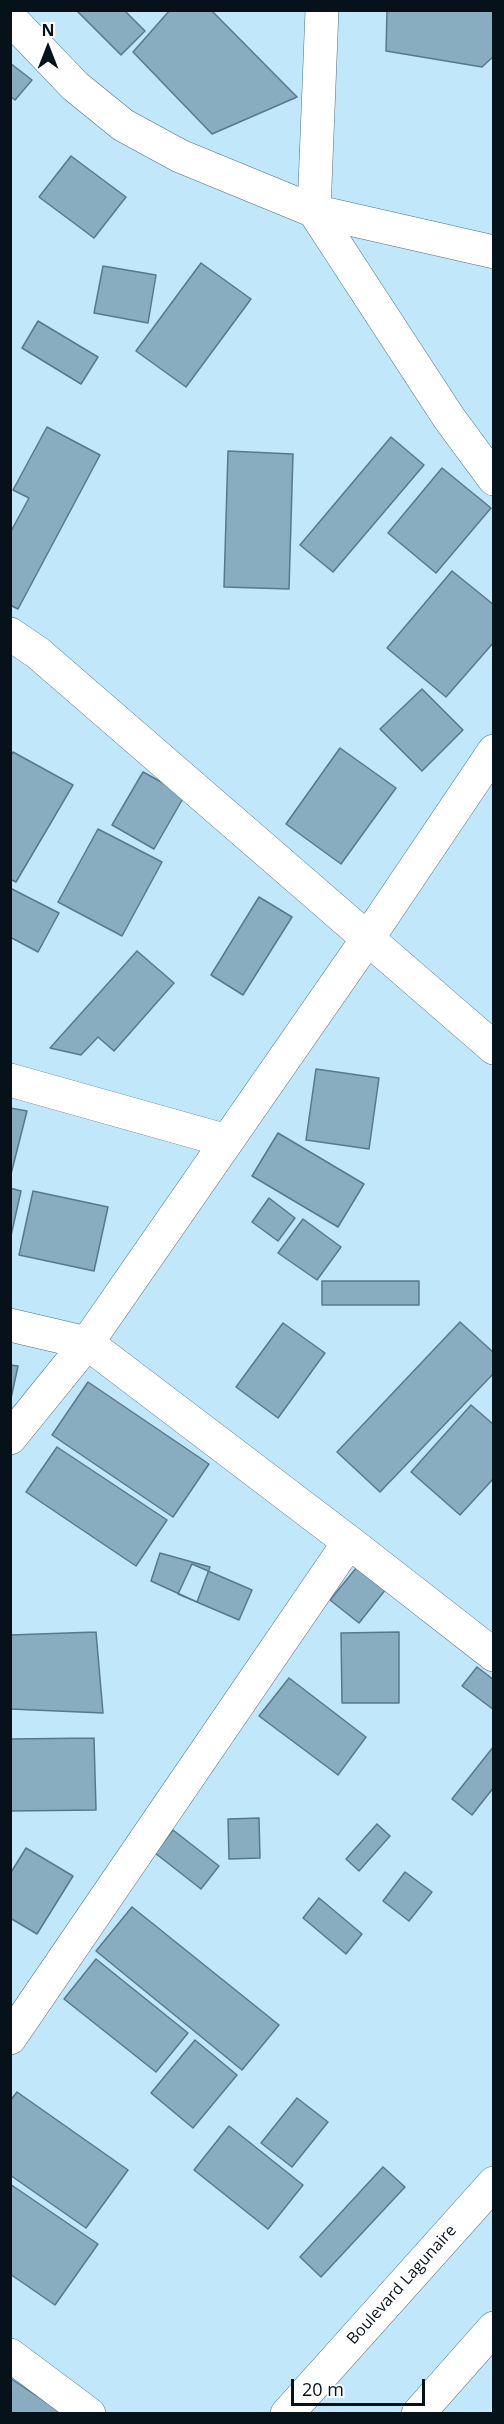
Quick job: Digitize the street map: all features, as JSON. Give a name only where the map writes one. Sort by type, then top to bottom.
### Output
[{"type":"street","points":[[322,10],[314,211],[449,418],[494,479]]},
{"type":"street","points":[[10,18],[75,86],[123,126],[180,156],[314,211],[494,252]]},
{"type":"street","points":[[10,634],[38,653],[494,1048]]},
{"type":"street","points":[[10,1438],[87,1343],[368,938],[494,751]]},
{"type":"street","points":[[10,1080],[227,1141]]},
{"type":"street","points":[[10,1326],[87,1343],[494,1655]]},
{"type":"street","points":[[10,2038],[349,1542]]},
{"type":"street","name":"Boulevard Lagunaire","points":[[287,2414],[494,2183]]},
{"type":"street","points":[[418,2414],[494,2328]]},
{"type":"street","points":[[10,2355],[89,2414]]},
{"type":"building","points":[[76,10],[124,10],[145,31],[121,55]]},
{"type":"building","points":[[170,10],[211,10],[297,97],[212,134],[133,52]]},
{"type":"building","points":[[387,10],[494,10],[494,56],[482,67],[386,51]]},
{"type":"building","points":[[10,63],[32,80],[15,100],[10,96]]},
{"type":"building","points":[[71,156],[126,197],[94,238],[39,197]]},
{"type":"building","points":[[201,263],[251,299],[186,387],[136,351]]},
{"type":"building","points":[[103,266],[156,275],[148,323],[94,313]]},
{"type":"building","points":[[38,321],[98,357],[81,384],[22,348]]},
{"type":"building","points":[[47,427],[100,455],[18,609],[10,605],[10,533],[29,498],[13,490]]},
{"type":"building","points":[[391,437],[424,465],[333,572],[300,545]]},
{"type":"building","points":[[228,451],[293,454],[289,589],[224,587]]},
{"type":"building","points":[[442,468],[491,508],[436,573],[388,533]]},
{"type":"building","points":[[452,571],[494,605],[494,642],[446,697],[387,648]]},
{"type":"building","points":[[422,689],[463,730],[422,771],[380,729]]},
{"type":"building","points":[[340,748],[396,788],[341,864],[286,824]]},
{"type":"building","points":[[13,752],[73,785],[16,882],[10,879],[10,757]]},
{"type":"building","points":[[143,772],[185,795],[154,849],[112,825]]},
{"type":"building","points":[[98,829],[162,862],[122,936],[58,902]]},
{"type":"building","points":[[10,888],[59,913],[38,952],[10,937]]},
{"type":"building","points":[[259,897],[292,917],[243,995],[211,975]]},
{"type":"building","points":[[137,951],[174,983],[114,1051],[98,1037],[81,1055],[50,1048]]},
{"type":"building","points":[[316,1069],[379,1078],[369,1149],[306,1140]]},
{"type":"building","points":[[10,1108],[27,1111],[10,1178]]},
{"type":"building","points":[[278,1133],[364,1184],[338,1227],[252,1176]]},
{"type":"building","points":[[10,1188],[21,1191],[10,1240]]},
{"type":"building","points":[[33,1191],[108,1207],[94,1271],[19,1255]]},
{"type":"building","points":[[269,1198],[295,1218],[278,1241],[252,1222]]},
{"type":"building","points":[[303,1219],[341,1247],[317,1280],[278,1253]]},
{"type":"building","points":[[322,1281],[419,1281],[419,1305],[322,1305]]},
{"type":"building","points":[[460,1322],[494,1353],[494,1373],[380,1492],[337,1452]]},
{"type":"building","points":[[283,1323],[325,1353],[278,1418],[236,1387]]},
{"type":"building","points":[[10,1365],[18,1366],[10,1403]]},
{"type":"building","points":[[88,1382],[209,1464],[173,1517],[52,1435]]},
{"type":"building","points":[[471,1405],[494,1425],[494,1478],[460,1515],[411,1472]]},
{"type":"building","points":[[57,1447],[167,1520],[136,1566],[26,1492]]},
{"type":"building","points":[[160,1553],[210,1567],[197,1602],[151,1581]]},
{"type":"building","points":[[192,1564],[252,1590],[239,1620],[178,1594]]},
{"type":"building","points":[[357,1567],[386,1589],[359,1623],[330,1600]]},
{"type":"building","points":[[96,1632],[103,1713],[10,1709],[10,1635]]},
{"type":"building","points":[[399,1632],[399,1703],[342,1703],[341,1633]]},
{"type":"building","points":[[477,1667],[494,1680],[494,1710],[462,1686]]},
{"type":"building","points":[[289,1678],[366,1737],[338,1775],[259,1716]]},
{"type":"building","points":[[94,1738],[96,1810],[10,1811],[10,1739]]},
{"type":"building","points":[[494,1746],[494,1787],[472,1815],[452,1799]]},
{"type":"building","points":[[259,1818],[260,1858],[229,1859],[228,1819]]},
{"type":"building","points":[[377,1824],[390,1836],[359,1871],[346,1859]]},
{"type":"building","points":[[173,1830],[219,1866],[201,1889],[155,1853]]},
{"type":"building","points":[[26,1848],[73,1876],[37,1934],[10,1918],[10,1874]]},
{"type":"building","points":[[405,1872],[432,1892],[409,1921],[383,1901]]},
{"type":"building","points":[[319,1898],[362,1934],[346,1954],[303,1918]]},
{"type":"building","points":[[132,1907],[279,2025],[242,2070],[96,1951]]},
{"type":"building","points":[[96,1959],[188,2033],[156,2072],[64,1999]]},
{"type":"building","points":[[195,2040],[237,2075],[193,2128],[151,2093]]},
{"type":"building","points":[[17,2092],[128,2170],[86,2228],[10,2175],[10,2101]]},
{"type":"building","points":[[297,2098],[328,2122],[292,2167],[261,2143]]},
{"type":"building","points":[[229,2126],[303,2185],[268,2229],[194,2170]]},
{"type":"building","points":[[383,2167],[405,2187],[321,2277],[300,2257]]},
{"type":"building","points":[[10,2184],[98,2244],[55,2305],[10,2274]]},
{"type":"building","points":[[10,2378],[64,2414],[10,2414]]}]
